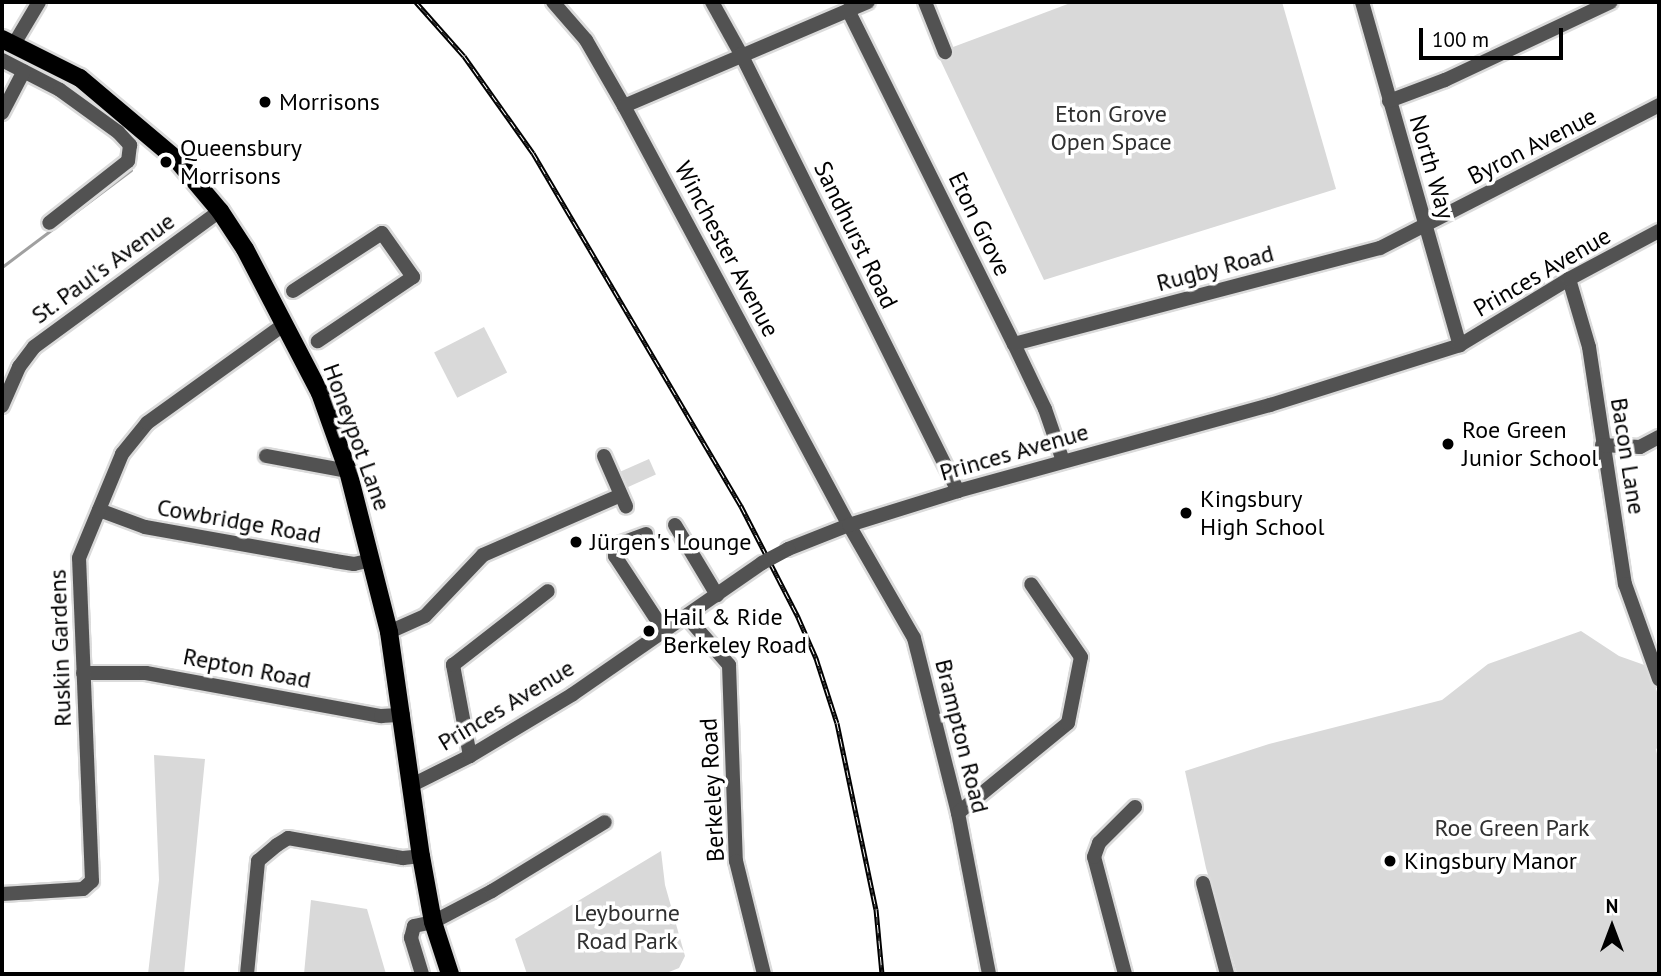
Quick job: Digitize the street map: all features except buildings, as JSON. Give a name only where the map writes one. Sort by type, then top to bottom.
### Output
[{"type":"main road","name":"Honeypot Lane","points":[[8,41],[80,78],[116,105],[177,160],[220,211],[245,249],[320,393],[348,471],[389,632],[403,715],[421,856],[433,922],[450,974]]},
{"type":"street","points":[[8,41],[39,2]]},
{"type":"street","name":"Winchester Avenue","points":[[553,2],[586,40],[624,106],[849,525]]},
{"type":"street","name":"Sandhurst Road","points":[[712,2],[741,54],[958,491]]},
{"type":"street","points":[[624,106],[868,2]]},
{"type":"street","points":[[925,2],[945,52]]},
{"type":"street","name":"North Way","points":[[1362,2],[1460,345]]},
{"type":"street","points":[[1389,101],[1445,80],[1611,2]]},
{"type":"street","name":"Eton Grove","points":[[848,10],[1045,409],[1063,461]]},
{"type":"street","points":[[2,60],[60,90],[118,132],[130,145],[128,161],[49,223]]},
{"type":"street","points":[[2,113],[24,71]]},
{"type":"street","name":"Byron Avenue","points":[[1425,226],[1659,105]]},
{"type":"street","name":"St. Paul's Avenue","points":[[2,406],[19,367],[34,347],[220,211]]},
{"type":"street","name":"Rugby Road","points":[[1014,344],[1380,248],[1425,226]]},
{"type":"street","name":"Princes Avenue","points":[[412,785],[470,756],[573,694],[762,563],[788,549],[849,525],[958,491],[1270,405],[1460,345],[1569,279],[1659,231]]},
{"type":"street","points":[[293,291],[382,233],[413,277],[318,341]]},
{"type":"street","name":"Bacon Lane","points":[[1569,279],[1589,346],[1625,584],[1659,679]]},
{"type":"street","name":"Ruskin Gardens","points":[[2,894],[83,889],[92,881],[79,558],[122,454],[147,422],[285,324]]},
{"type":"street","points":[[1602,445],[1640,447],[1659,437]]},
{"type":"street","points":[[267,456],[348,471]]},
{"type":"street","points":[[389,632],[425,616],[483,555],[624,500],[604,456]]},
{"type":"street","name":"Cowbridge Road","points":[[99,510],[145,527],[354,564],[372,560]]},
{"type":"street","points":[[675,525],[718,595]]},
{"type":"street","name":"Brampton Road","points":[[849,525],[914,638],[958,813],[989,974]]},
{"type":"street","points":[[646,534],[621,543],[615,550],[615,556],[665,632]]},
{"type":"street","points":[[958,813],[1068,723],[1081,657],[1031,584]]},
{"type":"street","points":[[470,756],[453,664],[548,592]]},
{"type":"street","name":"Berkeley Road","points":[[687,617],[729,665],[736,861],[764,974]]},
{"type":"street","name":"Repton Road","points":[[83,673],[146,673],[381,716],[403,715]]},
{"type":"street","points":[[1125,974],[1094,858],[1099,843],[1135,807]]},
{"type":"street","points":[[422,974],[411,931],[418,925],[433,922],[492,891],[605,822]]},
{"type":"street","points":[[247,974],[258,861],[277,845],[288,838],[403,858],[421,856]]},
{"type":"street","points":[[1203,883],[1227,974]]},
{"type":"green space","name":"Eton Grove Open Space","points":[[1073,2],[1282,2],[1336,189],[1044,280],[937,53]]},
{"type":"green space","points":[[484,327],[507,372],[457,398],[434,352]]},
{"type":"green space","points":[[649,459],[656,475],[628,487],[621,472]]},
{"type":"green space","name":"Roe Green Park","points":[[1581,631],[1619,656],[1650,667],[1659,699],[1659,747],[1656,749],[1659,764],[1659,974],[1237,974],[1206,868],[1185,771],[1269,744],[1442,700],[1488,664]]},
{"type":"green space","points":[[154,755],[205,759],[184,974],[148,974],[159,880]]},
{"type":"green space","name":"Leybourne Road Park","points":[[661,851],[665,885],[685,956],[679,968],[664,974],[527,974],[515,939]]},
{"type":"green space","points":[[311,900],[367,909],[386,974],[304,974]]},
{"type":"waterway","points":[[2,267],[131,170]]},
{"type":"railway","points":[[416,2],[464,56],[533,153],[741,506],[798,617],[816,658],[837,723],[876,909],[882,974]]},
{"type":"place","name":"Morrisons","points":[[265,102]]},
{"type":"place","name":"Queensbury Morrisons","points":[[166,162]]},
{"type":"place","name":"Roe Green Junior School","points":[[1448,444]]},
{"type":"place","name":"Kingsbury High School","points":[[1186,513]]},
{"type":"place","name":"Jürgen's Lounge","points":[[576,542]]},
{"type":"place","name":"Hail & Ride Berkeley Road","points":[[649,631]]},
{"type":"place","name":"Kingsbury Manor","points":[[1390,861]]}]
